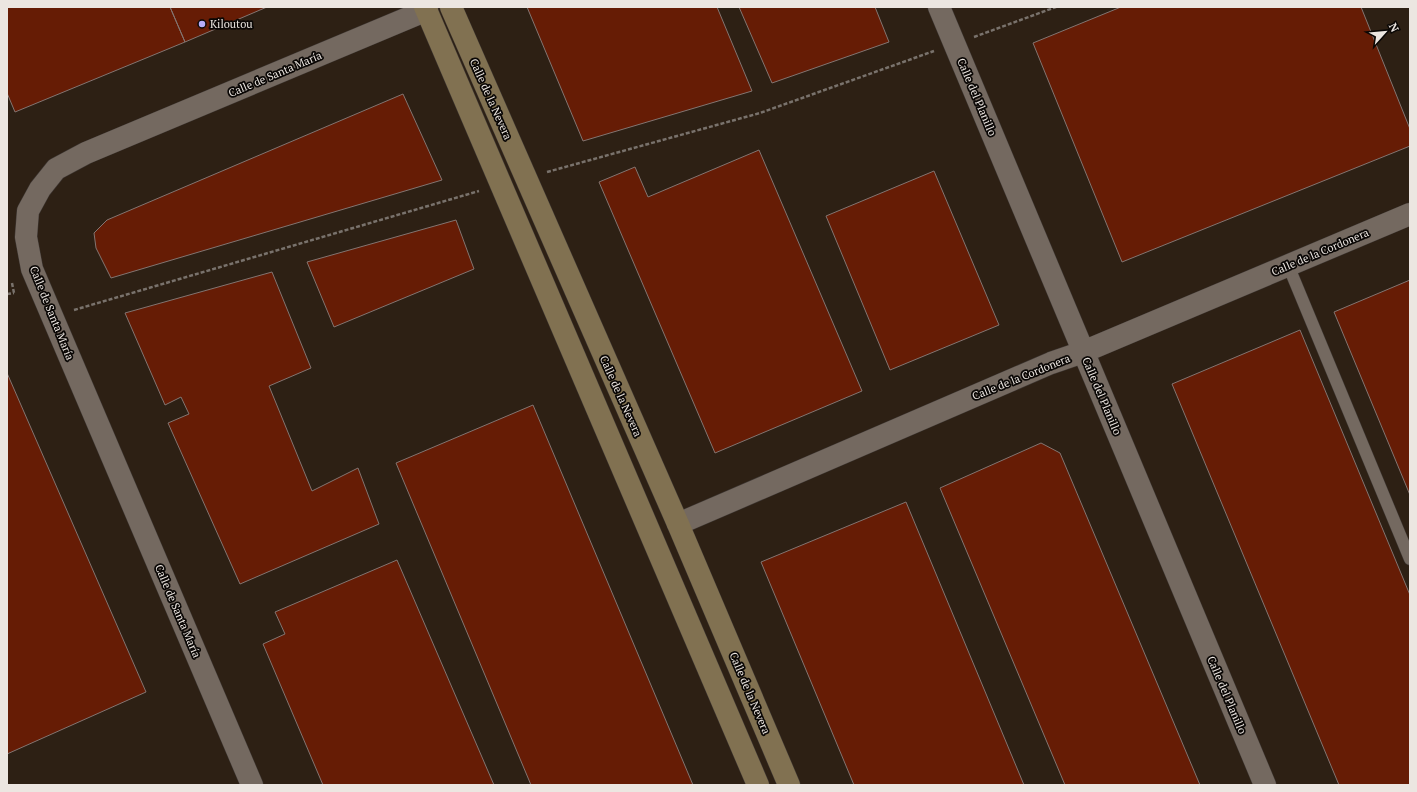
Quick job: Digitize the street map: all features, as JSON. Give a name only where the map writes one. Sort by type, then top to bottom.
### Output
[{"type":"main road","name":"Calle de la Nevera","points":[[451,7],[678,524],[789,785]]},
{"type":"main road","points":[[426,9],[758,785]]},
{"type":"street","name":"Calle del Planillo","points":[[939,7],[1265,785]]},
{"type":"street","name":"Calle de Santa María","points":[[252,785],[32,270],[26,237],[28,211],[40,189],[56,169],[86,153],[426,9]]},
{"type":"street","name":"Calle de la Cordonera","points":[[678,524],[1051,363],[1083,352],[1410,214]]},
{"type":"lane","points":[[1288,265],[1410,559]]},
{"type":"path","points":[[526,178],[760,113],[1056,7]]},
{"type":"path","points":[[52,316],[501,184]]},
{"type":"shaded area","points":[[7,7],[1410,7],[1410,785],[7,785]]},
{"type":"building","points":[[7,7],[170,7],[185,42],[15,112],[7,93]]},
{"type":"building","name":"Kiloutou","points":[[170,7],[267,7],[185,42]]},
{"type":"building","points":[[527,7],[717,7],[752,91],[583,141]]},
{"type":"building","points":[[739,7],[875,7],[889,42],[772,83]]},
{"type":"building","points":[[1121,7],[1361,7],[1410,129],[1410,146],[1122,262],[1033,43]]},
{"type":"building","points":[[403,94],[442,180],[111,278],[96,248],[94,233],[107,220]]},
{"type":"building","points":[[759,150],[862,391],[715,453],[599,182],[635,167],[648,197]]},
{"type":"building","points":[[934,171],[999,325],[890,370],[826,216]]},
{"type":"building","points":[[456,220],[474,269],[334,327],[307,262]]},
{"type":"building","points":[[272,272],[311,368],[269,386],[312,491],[358,468],[379,524],[240,584],[168,423],[189,414],[181,397],[165,405],[125,313]]},
{"type":"building","points":[[1410,280],[1410,495],[1334,312]]},
{"type":"building","points":[[1300,330],[1410,595],[1410,785],[1339,785],[1172,384]]},
{"type":"building","points":[[7,373],[146,692],[7,754]]},
{"type":"building","points":[[533,405],[693,785],[531,785],[396,463]]},
{"type":"building","points":[[1041,443],[1060,453],[1200,785],[1065,785],[940,488]]},
{"type":"building","points":[[906,502],[1024,785],[854,785],[761,562]]},
{"type":"building","points":[[397,560],[494,785],[323,785],[263,644],[285,634],[275,612]]},
{"type":"place","name":"Kiloutou","points":[[202,24]]}]
